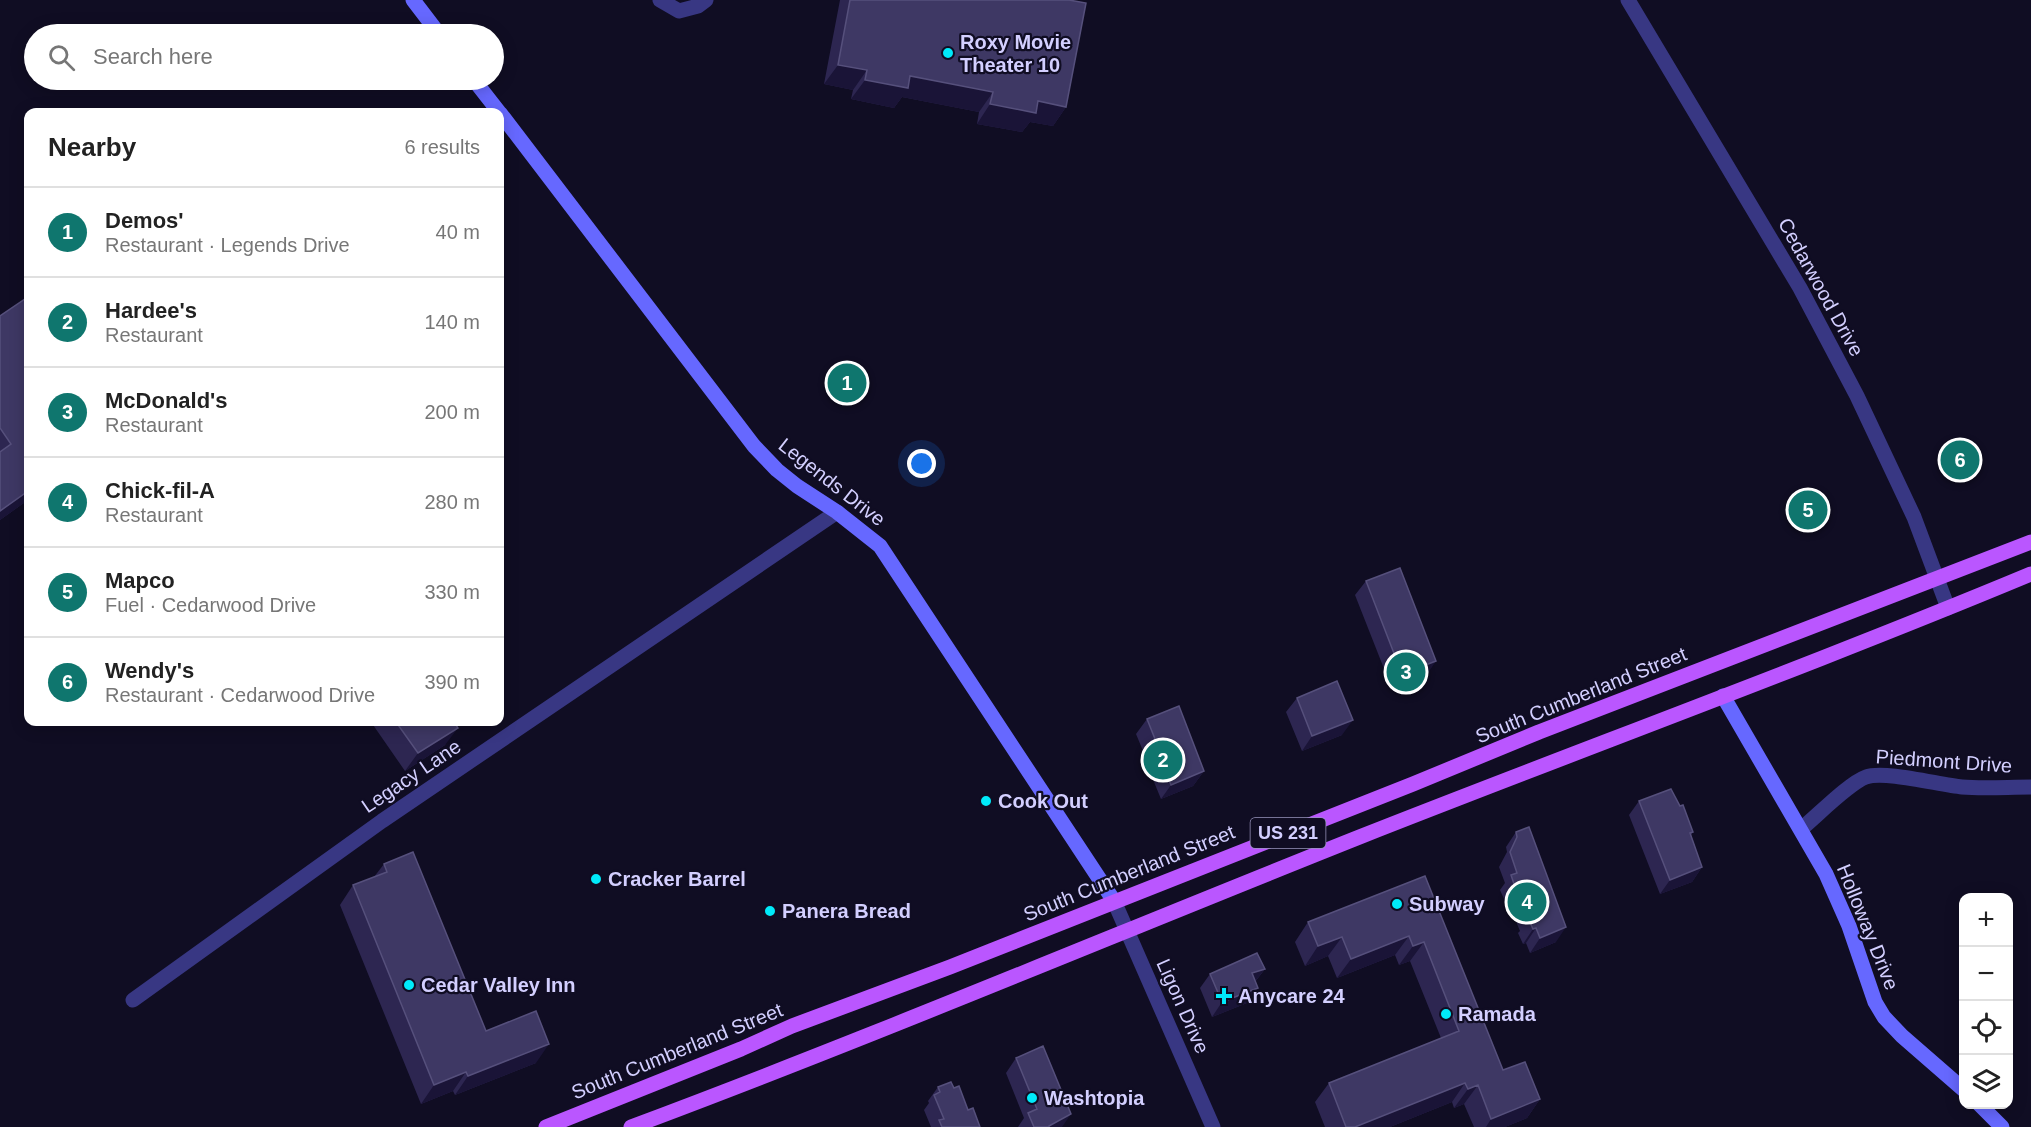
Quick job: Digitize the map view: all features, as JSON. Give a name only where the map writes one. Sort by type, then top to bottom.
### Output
[{"type":"main road","name":"South Cumberland Street","points":[[546,1127],[741,1049],[792,1026],[950,967],[1539,732],[2031,542]]},
{"type":"main road","name":"US 231","points":[[631,1127],[2031,574]]},
{"type":"street","points":[[413,0],[431,24]]},
{"type":"street","points":[[660,0],[679,11],[698,6],[706,0]]},
{"type":"street","name":"Cedarwood Drive","points":[[1628,0],[1663,55],[1805,298],[1868,420],[1914,517],[1948,608]]},
{"type":"street","name":"Legends Drive","points":[[482,90],[495,108]]},
{"type":"street","name":"Legends Drive","points":[[504,120],[753,446],[797,486],[837,512],[880,546],[1114,901]]},
{"type":"street","name":"Legacy Lane","points":[[133,1000],[382,821],[837,512]]},
{"type":"street","name":"Holloway Drive","points":[[1723,696],[1826,874],[1841,906],[1875,1002],[1884,1017],[1902,1036],[1959,1086]]},
{"type":"street","name":"Piedmont Drive","points":[[1802,829],[1867,776],[1907,778],[1964,787],[2031,787]]},
{"type":"street","name":"Ligon Drive","points":[[1114,901],[1213,1127]]},
{"type":"street","points":[[1984,1109],[2002,1127]]},
{"type":"building","name":"Roxy Movie Theater 10","points":[[850,0],[1069,0],[1086,3],[1066,107],[1038,101],[1036,113],[990,104],[993,92],[910,76],[908,88],[865,80],[867,70],[838,65]]},
{"type":"building","points":[[24,300],[24,494],[0,511],[0,452],[11,444],[0,428],[0,316]]},
{"type":"building","points":[[1400,568],[1436,661],[1402,674],[1366,581]]},
{"type":"building","points":[[1337,681],[1353,720],[1312,736],[1297,698]]},
{"type":"building","points":[[1179,706],[1204,771],[1171,785],[1147,719]]},
{"type":"building","points":[[399,726],[457,726],[458,728],[418,753]]},
{"type":"building","points":[[1671,789],[1680,806],[1683,805],[1702,867],[1670,880],[1639,801]]},
{"type":"building","points":[[1529,827],[1566,927],[1540,938],[1536,928],[1533,929],[1528,918],[1531,917],[1519,887],[1515,887],[1511,875],[1517,873],[1510,852],[1517,837],[1516,832]]},
{"type":"building","name":"Cedar Valley Inn","points":[[413,852],[486,1031],[536,1011],[549,1044],[468,1076],[466,1072],[434,1085],[353,885],[387,872],[384,864]]},
{"type":"building","points":[[1425,876],[1503,1070],[1525,1062],[1540,1099],[1491,1119],[1478,1085],[1468,1089],[1465,1083],[1355,1127],[1346,1127],[1329,1083],[1459,1031],[1424,942],[1413,946],[1409,936],[1351,959],[1342,937],[1318,946],[1308,922]]},
{"type":"building","points":[[1257,953],[1265,969],[1252,973],[1258,988],[1222,1002],[1210,974]]},
{"type":"building","points":[[1043,1046],[1071,1114],[1049,1127],[1034,1127],[1028,1113],[1037,1109],[1016,1058]]},
{"type":"building","points":[[951,1082],[954,1088],[959,1086],[968,1110],[973,1108],[980,1127],[942,1127],[939,1120],[944,1119],[934,1095],[940,1092],[938,1087]]},
{"type":"place","name":"Roxy Movie Theater 10","points":[[948,53]]},
{"type":"place","name":"Demos'","points":[[847,383]]},
{"type":"place","name":"Wendy's","points":[[1960,460]]},
{"type":"place","name":"Mapco","points":[[1808,510]]},
{"type":"place","name":"McDonald's","points":[[1406,672]]},
{"type":"place","name":"Hardee's","points":[[1163,760]]},
{"type":"place","name":"Cook Out","points":[[986,801]]},
{"type":"place","name":"Cracker Barrel","points":[[596,879]]},
{"type":"place","name":"Chick-fil-A","points":[[1527,902]]},
{"type":"place","name":"Subway","points":[[1397,904]]},
{"type":"place","name":"Panera Bread","points":[[770,911]]},
{"type":"place","name":"Cedar Valley Inn","points":[[409,985]]},
{"type":"place","name":"Anycare 24","points":[[1224,996]]},
{"type":"place","name":"Ramada","points":[[1446,1014]]},
{"type":"place","name":"Washtopia","points":[[1032,1098]]}]
